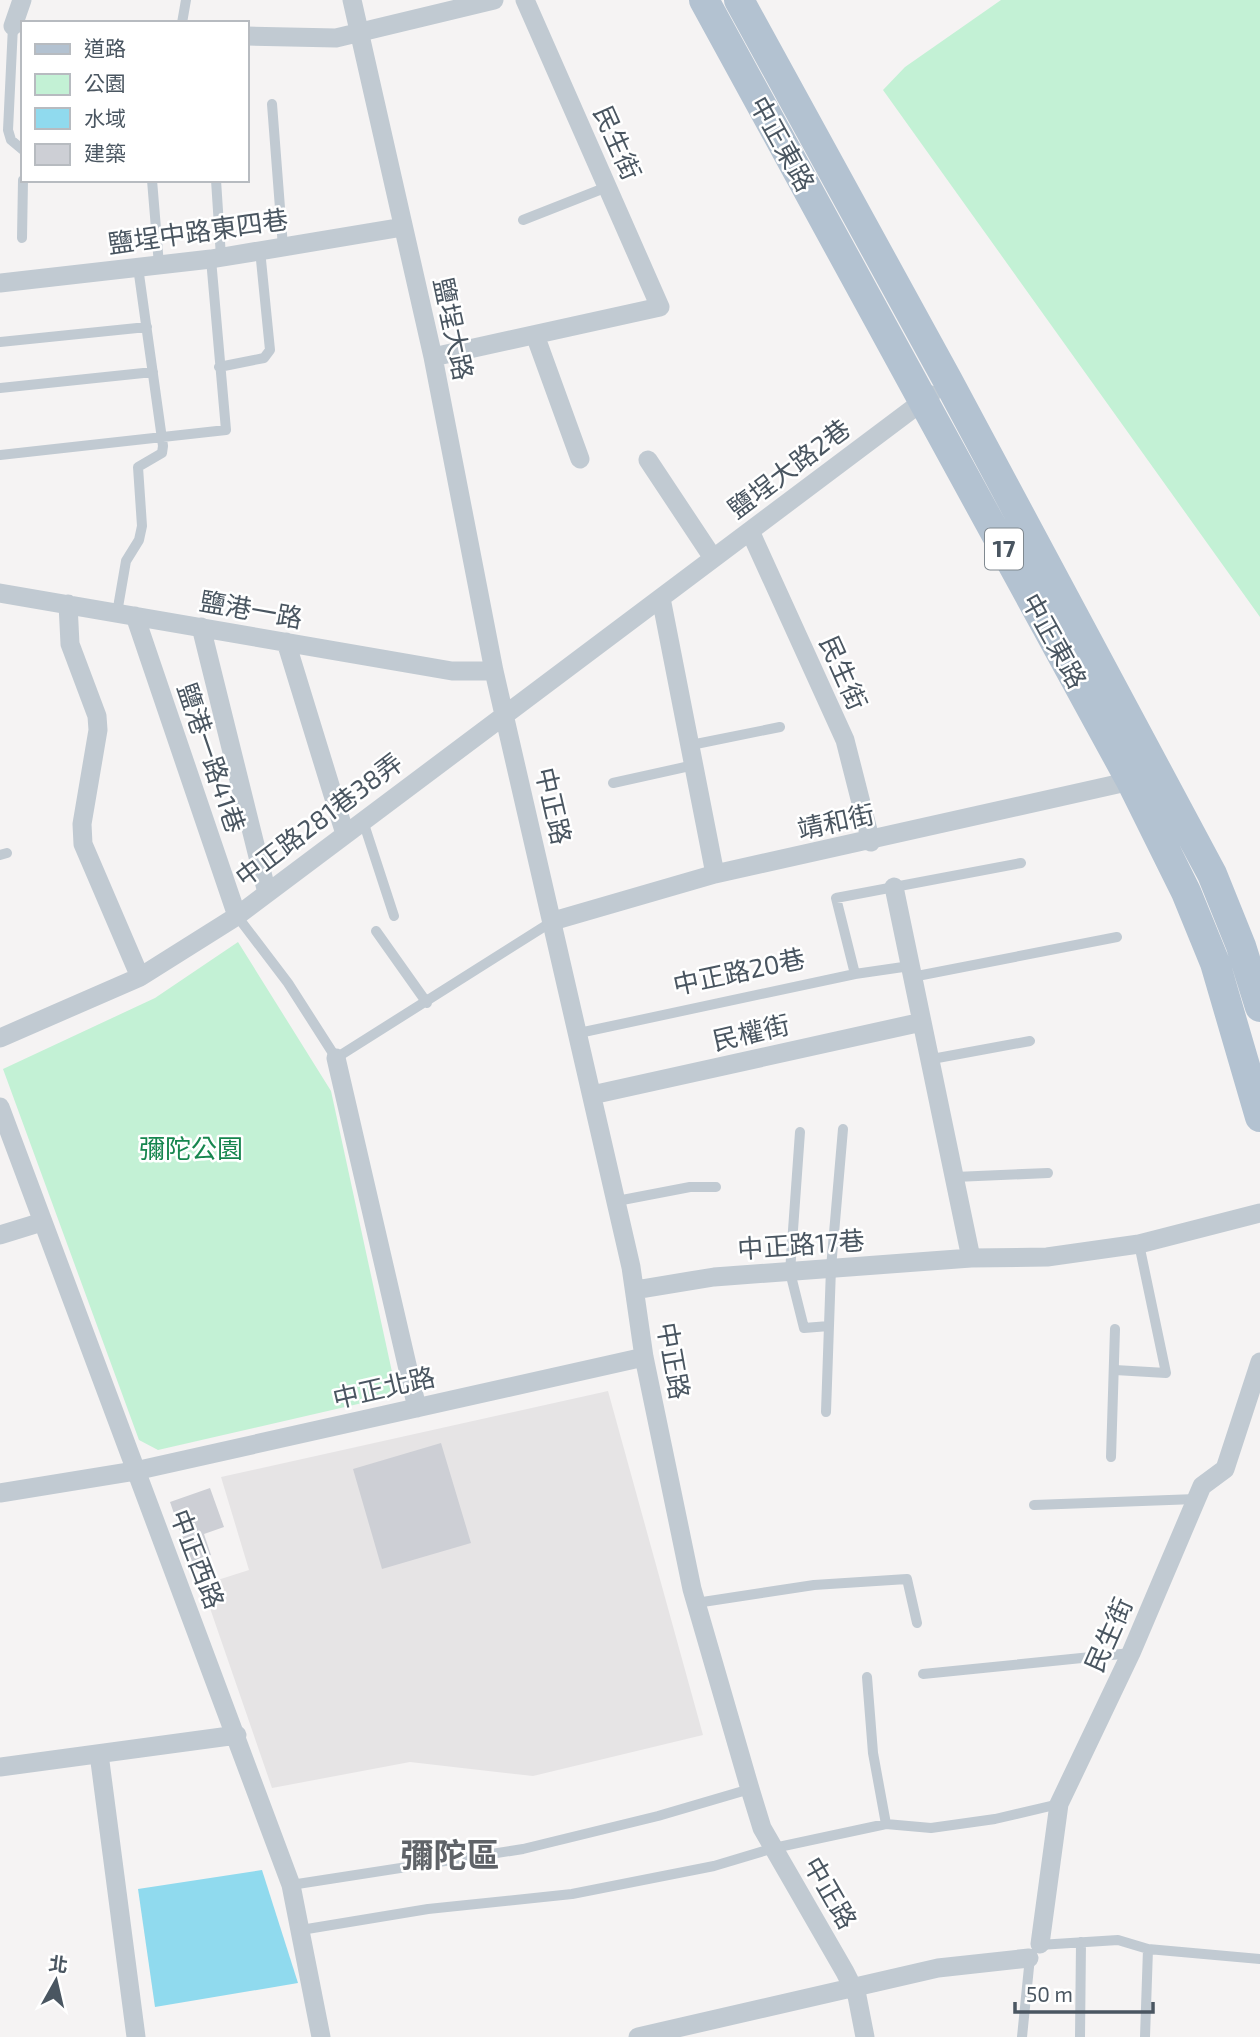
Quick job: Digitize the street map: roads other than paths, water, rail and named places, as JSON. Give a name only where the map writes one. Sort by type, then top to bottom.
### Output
[{"type":"main road","name":"中正東路","points":[[704,0],[1131,780],[1186,892],[1215,963],[1260,1117]]},
{"type":"main road","name":"中正東路","points":[[739,0],[948,381],[1212,874],[1241,946],[1260,1007]]},
{"type":"street","points":[[12,26],[22,0]]},
{"type":"street","name":"鹽埕大路","points":[[352,0],[433,358],[494,671]]},
{"type":"street","points":[[248,36],[336,38],[494,0]]},
{"type":"street","name":"民生街","points":[[525,0],[660,307],[535,335]]},
{"type":"street","name":"鹽埕中路東四巷","points":[[0,283],[216,258],[403,227]]},
{"type":"street","points":[[433,358],[535,335],[580,459]]},
{"type":"street","name":"鹽埕大路2巷","points":[[661,598],[948,381]]},
{"type":"street","points":[[648,460],[713,558]]},
{"type":"street","name":"民生街","points":[[750,531],[845,740],[872,842]]},
{"type":"street","name":"鹽港一路","points":[[0,593],[452,671],[494,671]]},
{"type":"street","points":[[661,598],[715,874]]},
{"type":"street","name":"中正路281巷38弄","points":[[237,916],[661,598]]},
{"type":"street","points":[[68,604],[70,644],[97,716],[98,730],[82,824],[83,844],[140,977]]},
{"type":"street","name":"鹽港一路41巷","points":[[126,614],[237,916]]},
{"type":"street","points":[[201,627],[267,893]]},
{"type":"street","points":[[286,642],[345,834]]},
{"type":"street","name":"中正路","points":[[494,671],[617,1201],[635,1290],[644,1357],[696,1603],[762,1828],[852,1986],[865,2037]]},
{"type":"street","name":"靖和街","points":[[553,921],[715,874],[872,842],[1131,780]]},
{"type":"street","points":[[894,887],[932,1059],[971,1258]]},
{"type":"street","points":[[0,1038],[140,977],[237,916]]},
{"type":"street","name":"民權街","points":[[592,1095],[922,1022]]},
{"type":"street","points":[[336,1058],[417,1408]]},
{"type":"street","name":"中正西路","points":[[0,1107],[291,1885],[321,2037]]},
{"type":"street","name":"中正路17巷","points":[[635,1290],[715,1277],[971,1258],[1047,1257],[1139,1244],[1260,1213]]},
{"type":"street","points":[[0,1235],[42,1222]]},
{"type":"street","name":"中正北路","points":[[0,1493],[135,1471],[644,1357]]},
{"type":"street","name":"民生街","points":[[1035,1951],[1059,1804],[1130,1653],[1202,1486],[1224,1469],[1260,1362]]},
{"type":"street","points":[[0,1767],[237,1735]]},
{"type":"street","points":[[99,1754],[136,2037]]},
{"type":"street","points":[[638,2037],[852,1986],[1035,1951]]},
{"type":"lane","points":[[183,21],[186,0]]},
{"type":"lane","points":[[12,26],[8,130],[11,140],[21,148]]},
{"type":"lane","points":[[272,104],[283,247]]},
{"type":"lane","points":[[22,238],[23,182]]},
{"type":"lane","points":[[152,182],[159,264]]},
{"type":"lane","points":[[0,455],[226,429],[219,367],[216,182]]},
{"type":"lane","points":[[523,220],[607,187]]},
{"type":"lane","points":[[219,367],[264,358],[270,350],[260,250]]},
{"type":"lane","points":[[126,614],[126,561],[139,540],[142,526],[138,467],[162,453],[163,437],[138,267]]},
{"type":"lane","points":[[0,342],[147,327]]},
{"type":"lane","points":[[0,388],[153,372]]},
{"type":"lane","points":[[691,745],[780,727]]},
{"type":"lane","points":[[613,783],[695,765]]},
{"type":"lane","points":[[362,820],[394,916]]},
{"type":"lane","points":[[855,974],[836,898],[1021,863]]},
{"type":"lane","name":"中正路281巷38弄","points":[[237,916],[288,983],[336,1058]]},
{"type":"lane","points":[[336,1058],[553,921]]},
{"type":"lane","points":[[376,931],[427,1003]]},
{"type":"lane","name":"中正路20巷","points":[[579,1033],[855,974],[911,971],[1117,937]]},
{"type":"lane","points":[[932,1059],[1030,1041]]},
{"type":"lane","points":[[826,1412],[831,1268],[842,1129]]},
{"type":"lane","points":[[800,1132],[790,1272],[804,1328],[829,1326]]},
{"type":"lane","points":[[955,1177],[1048,1174]]},
{"type":"lane","points":[[617,1201],[690,1187],[716,1187]]},
{"type":"lane","points":[[1115,1370],[1166,1373],[1139,1244]]},
{"type":"lane","points":[[1111,1457],[1115,1329]]},
{"type":"lane","points":[[1034,1505],[1196,1499]]},
{"type":"lane","points":[[696,1603],[814,1585],[907,1578],[917,1623]]},
{"type":"lane","points":[[923,1674],[1130,1653]]},
{"type":"lane","points":[[867,1677],[873,1753],[886,1824]]},
{"type":"lane","points":[[291,1885],[523,1849],[658,1816],[750,1789]]},
{"type":"lane","points":[[301,1930],[428,1909],[572,1894],[714,1866],[774,1848],[886,1824],[931,1828],[995,1819],[1059,1804]]},
{"type":"lane","points":[[1022,2037],[1035,1951],[1082,1942],[1118,1940],[1148,1950],[1260,1959]]},
{"type":"lane","points":[[1080,2037],[1082,1942]]},
{"type":"lane","points":[[1145,2037],[1148,1950]]},
{"type":"water","points":[[262,1870],[298,1983],[155,2007],[138,1889]]},
{"type":"district","name":"彌陀區","points":[[450,1855]]},
{"type":"park label","name":"彌陀公園","points":[[191,1149]]}]
